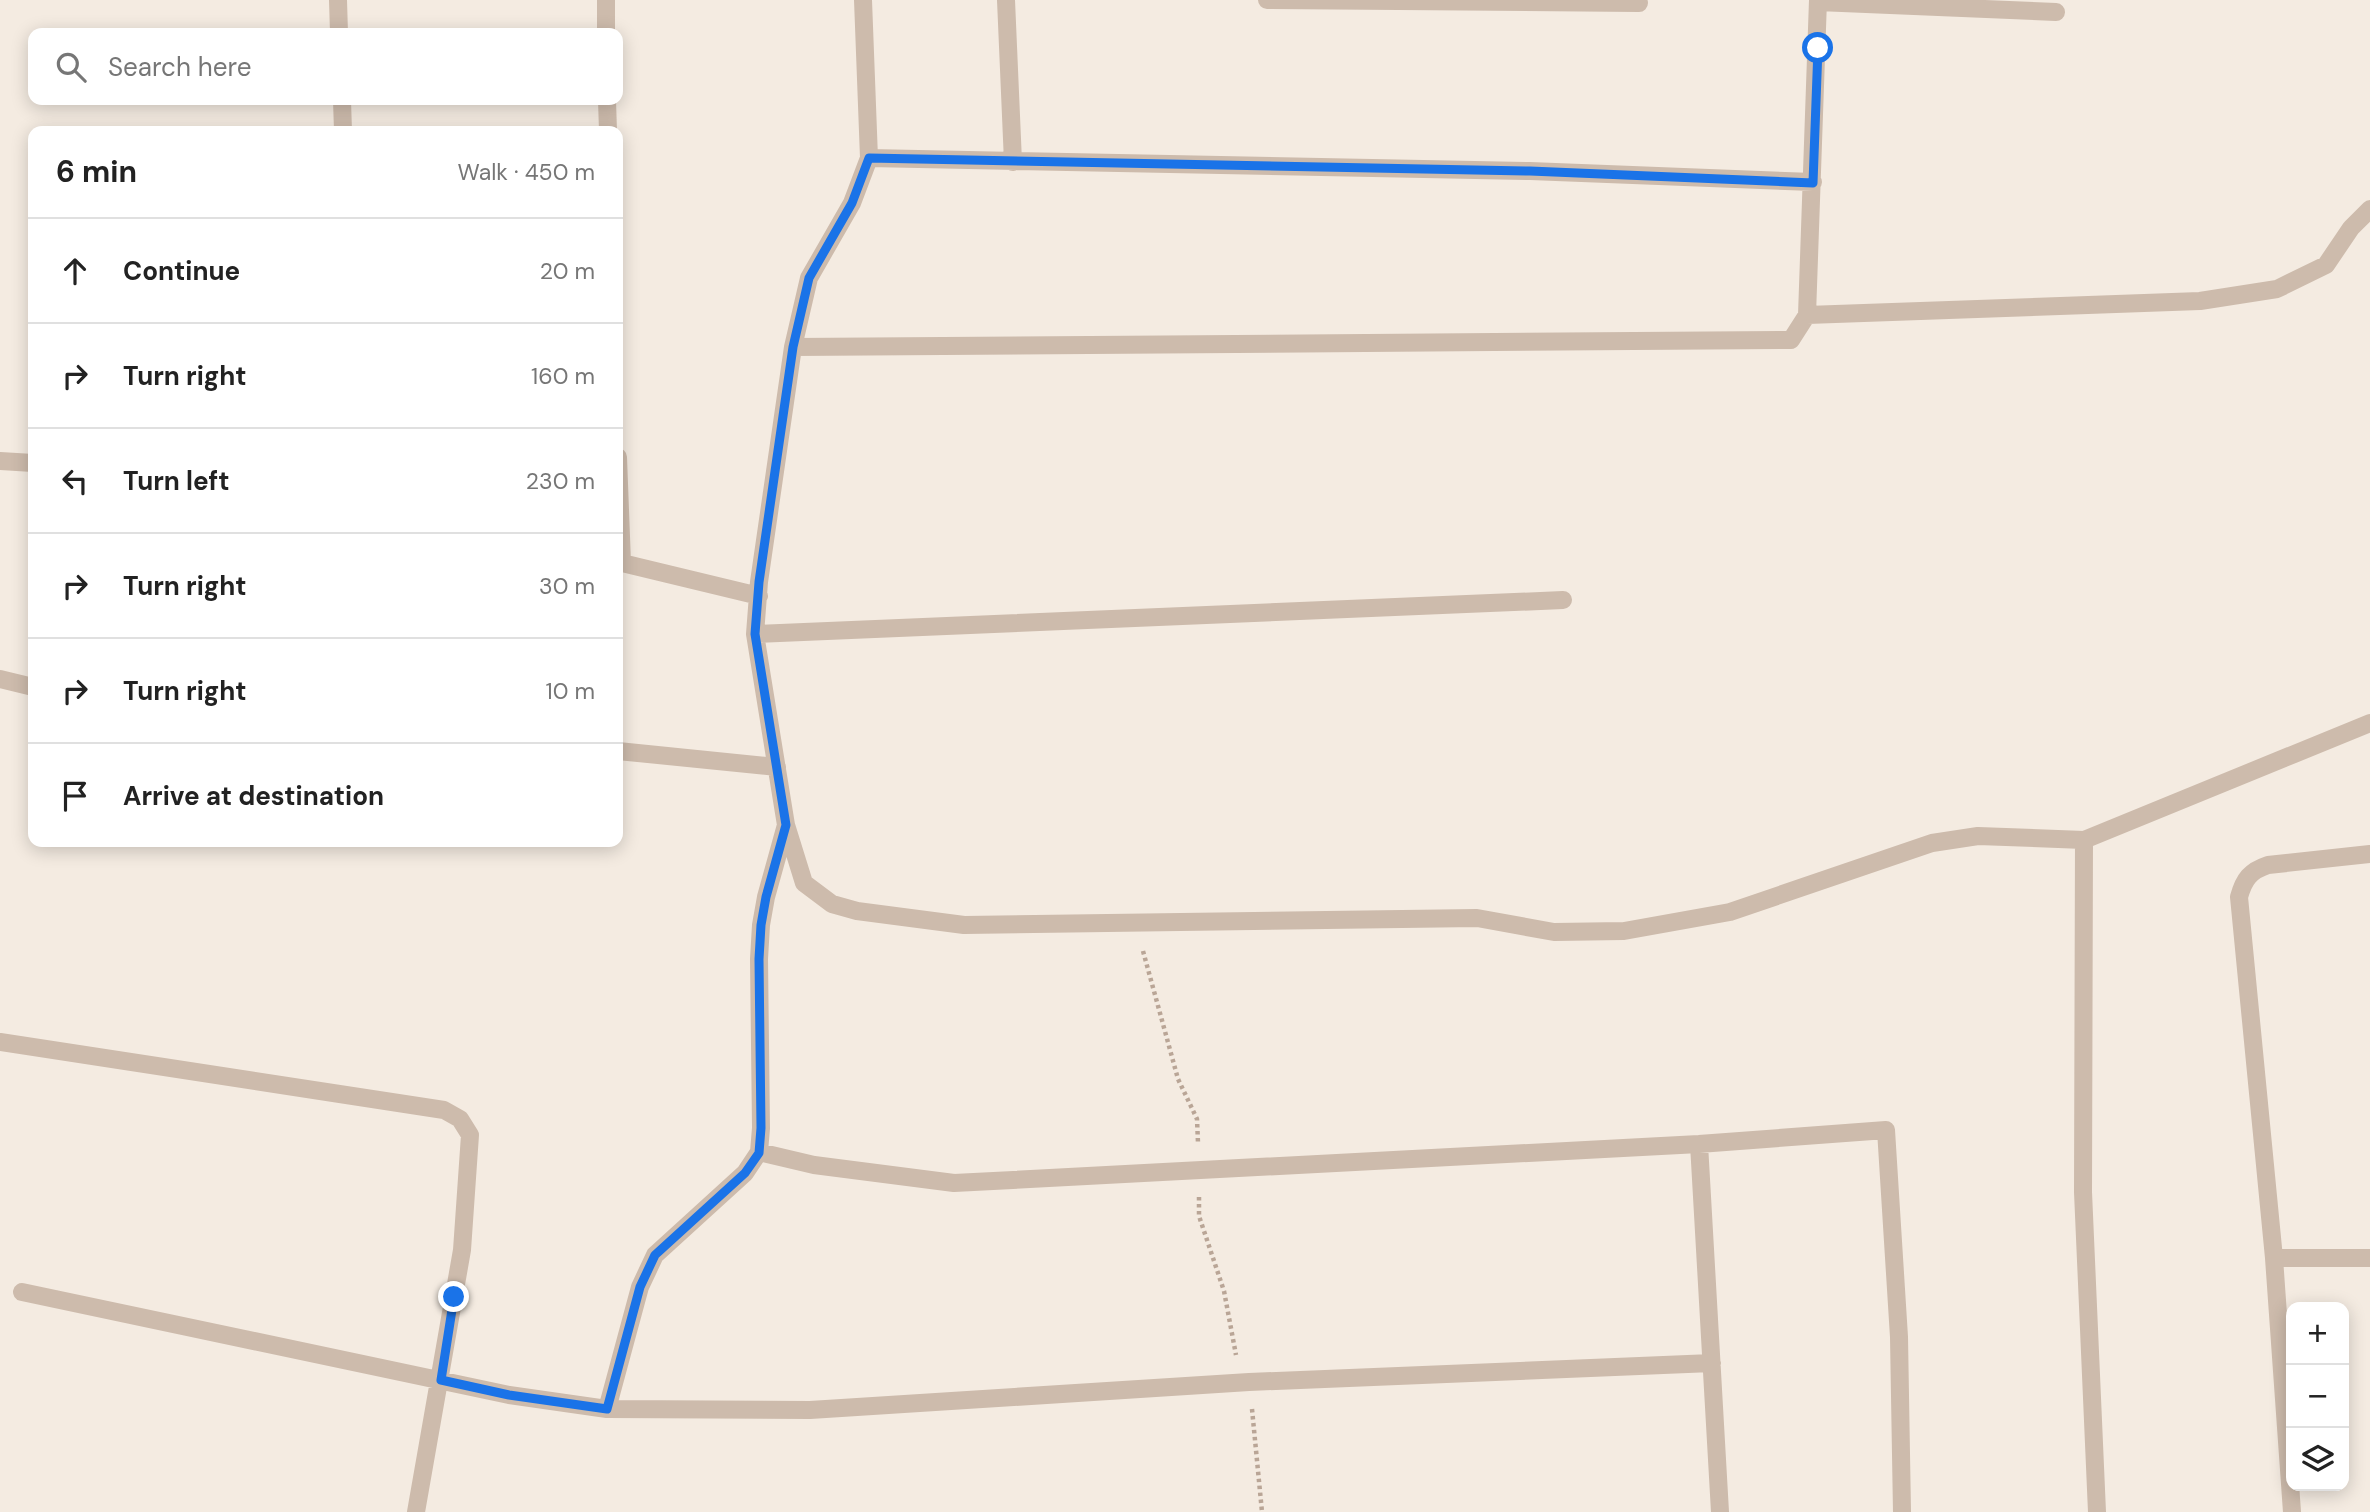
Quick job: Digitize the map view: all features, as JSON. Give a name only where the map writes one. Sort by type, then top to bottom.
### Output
[{"type":"street","points":[[338,0],[340,28]]},
{"type":"street","points":[[606,0],[606,28]]},
{"type":"street","points":[[863,0],[869,158],[852,203],[809,278],[793,347],[755,634],[786,825],[804,883],[832,904],[857,911],[964,925],[1477,918],[1554,932],[1624,931],[1730,912],[1932,843],[1978,836],[2084,841],[2370,723]]},
{"type":"street","points":[[1006,0],[1013,162]]},
{"type":"street","points":[[1267,0],[1639,3]]},
{"type":"street","points":[[793,347],[1791,340],[1807,315],[1818,1],[2056,12]]},
{"type":"street","points":[[342,105],[343,126]]},
{"type":"street","points":[[607,105],[608,126]]},
{"type":"street","points":[[869,158],[1530,171],[1813,183]]},
{"type":"street","points":[[1807,315],[2200,301],[2277,289],[2326,265],[2351,228],[2370,209]]},
{"type":"street","points":[[0,461],[28,463]]},
{"type":"street","points":[[623,563],[759,596]]},
{"type":"street","points":[[755,634],[1563,600]]},
{"type":"street","points":[[0,679],[28,686]]},
{"type":"street","points":[[623,752],[777,767]]},
{"type":"street","points":[[607,1409],[640,1287],[655,1255],[745,1173],[759,1153],[761,925],[786,825]]},
{"type":"street","points":[[2084,841],[2083,1192],[2097,1512]]},
{"type":"street","points":[[2292,1512],[2274,1258],[2239,897],[2243,882],[2253,870],[2268,865],[2370,854]]},
{"type":"street","points":[[0,1042],[444,1110],[460,1119],[470,1135],[462,1250],[416,1512]]},
{"type":"street","points":[[759,1153],[824,1167],[954,1183],[1699,1144],[1885,1130],[1899,1336],[1902,1512]]},
{"type":"street","points":[[1699,1144],[1720,1512]]},
{"type":"street","points":[[2274,1258],[2370,1258]]},
{"type":"street","points":[[22,1292],[509,1395],[607,1409],[810,1410],[1249,1382],[1712,1363]]},
{"type":"path","points":[[1136,923],[1178,1079],[1197,1119],[1199,1216],[1224,1291],[1238,1367],[1249,1382],[1262,1512]]},
{"type":"route","points":[[454,1297],[441,1380],[509,1395],[607,1409],[640,1287],[655,1255],[745,1173],[759,1153],[761,925],[786,825],[755,634],[759,582],[793,347],[809,278],[852,203],[869,158],[1530,171],[1813,183],[1818,48]]}]
